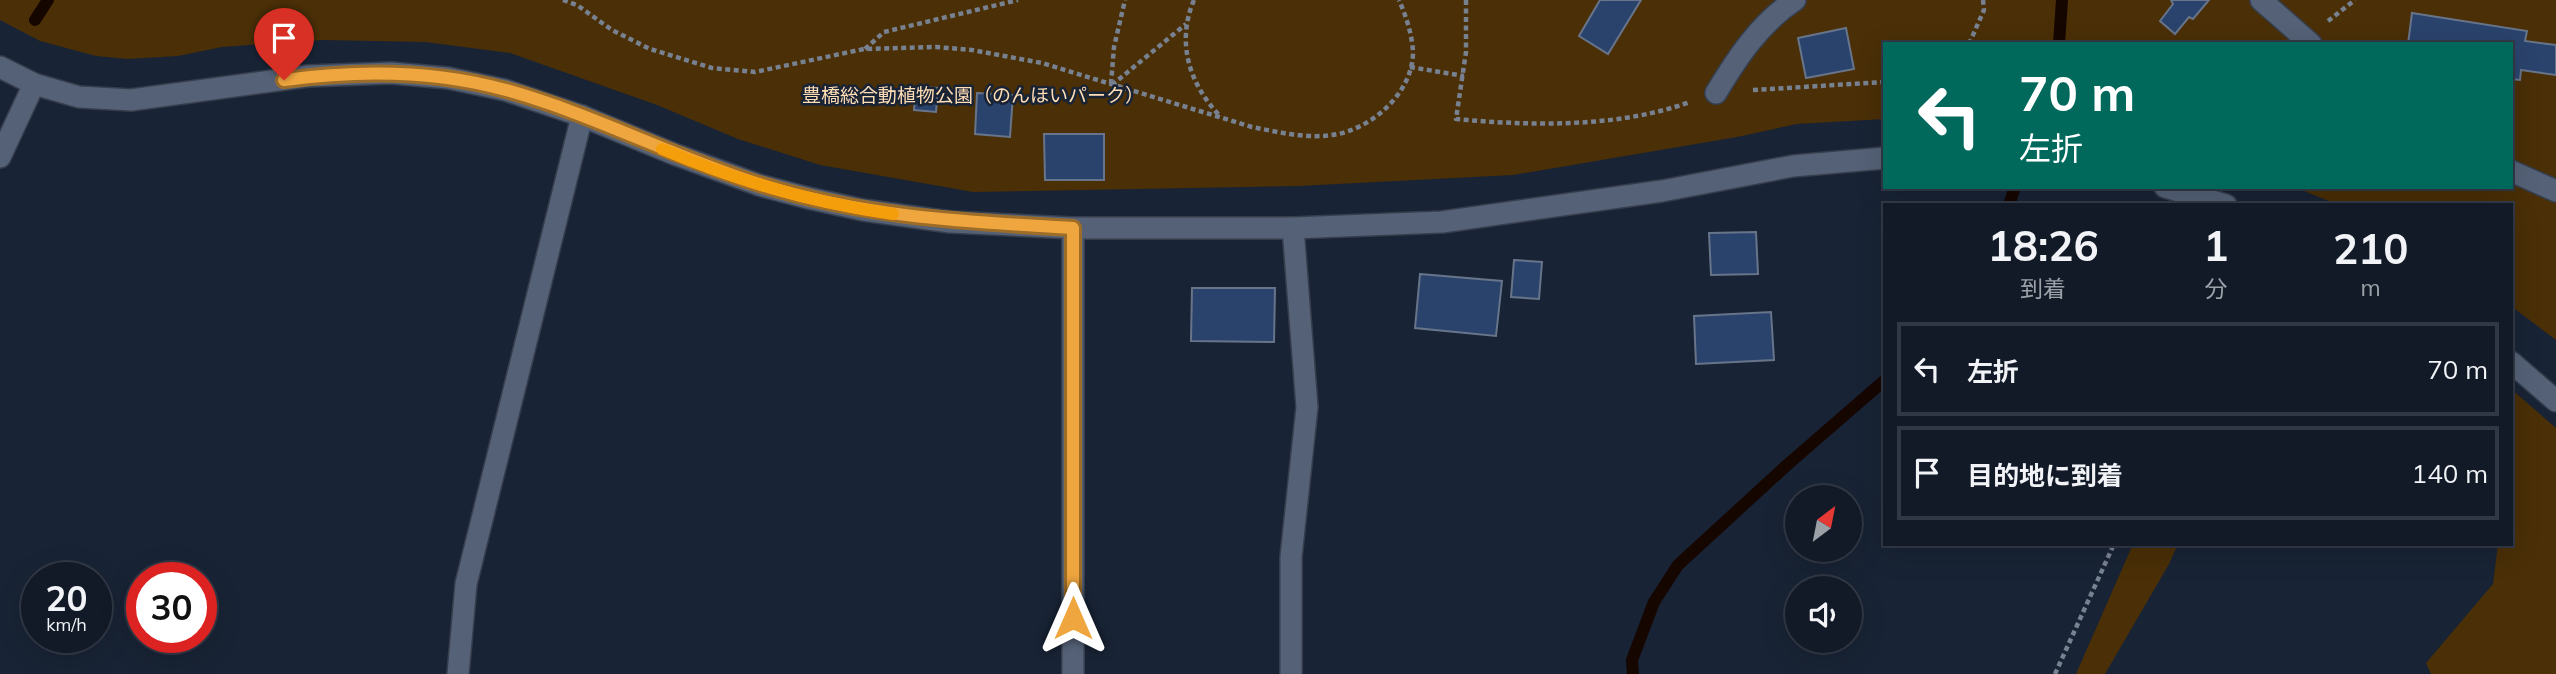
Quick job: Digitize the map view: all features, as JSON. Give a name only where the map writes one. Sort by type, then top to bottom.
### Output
[{"type":"street","points":[[1716,93],[1748,44],[1795,0]]},
{"type":"street","points":[[2261,0],[2309,42]]},
{"type":"street","points":[[0,67],[34,84],[79,97],[131,100],[308,76],[391,73],[448,78],[505,90],[582,116],[674,154],[808,198],[863,210],[950,222],[1073,228],[1293,228],[1442,222],[1662,191],[1793,166],[1883,158]]},
{"type":"street","points":[[0,157],[34,84]]},
{"type":"street","points":[[458,674],[466,584],[582,116]]},
{"type":"street","points":[[2513,172],[2556,191]]},
{"type":"street","points":[[2172,189],[2218,203]]},
{"type":"street","points":[[1073,228],[1073,674]]},
{"type":"street","points":[[1291,674],[1291,557],[1307,407],[1293,228]]},
{"type":"street","points":[[2513,364],[2556,401]]},
{"type":"path","points":[[563,0],[578,2],[612,30],[641,44],[670,57],[712,68],[755,72],[864,49],[936,47],[1007,55],[1054,66],[1252,127],[1285,134],[1318,136],[1345,132],[1370,121],[1399,93],[1413,54],[1411,35],[1399,0]]},
{"type":"path","points":[[864,49],[884,32],[1018,0]]},
{"type":"path","points":[[1111,85],[1114,47],[1125,0]]},
{"type":"path","points":[[1194,0],[1186,24],[1186,50],[1191,75],[1199,90],[1221,116]]},
{"type":"path","points":[[1466,0],[1464,76],[1456,119],[1495,123],[1606,120],[1680,106],[1716,93],[1883,82]]},
{"type":"path","points":[[1970,42],[1984,10],[1983,0]]},
{"type":"path","points":[[1111,85],[1186,24]]},
{"type":"path","points":[[1410,67],[1464,76]]},
{"type":"path","points":[[2055,674],[2113,546]]},
{"type":"green space","name":"豊橋総合動植物公園（のんほいパーク）","points":[[0,0],[2556,0],[2556,340],[2513,308],[2513,203],[2334,203],[2299,189],[2513,189],[2513,42],[1883,42],[1883,119],[1797,124],[1737,137],[1513,175],[1299,186],[973,192],[820,165],[738,139],[657,105],[510,53],[425,42],[322,40],[222,47],[178,56],[128,59],[96,56],[40,41],[0,20]]},
{"type":"green space","points":[[2513,391],[2556,428],[2556,674],[2431,674],[2426,663],[2493,584],[2498,546],[2513,546]]},
{"type":"green space","points":[[2132,546],[2177,546],[2105,674],[2076,674]]},
{"type":"building","points":[[1600,0],[1641,0],[1608,54],[1579,36]]},
{"type":"building","points":[[2171,0],[2209,0],[2193,19],[2189,17],[2175,34],[2160,21],[2173,4]]},
{"type":"building","points":[[2412,13],[2527,31],[2525,41],[2556,45],[2556,75],[2521,70],[2520,80],[2513,79],[2513,42],[2408,42]]},
{"type":"building","points":[[1846,28],[1854,69],[1806,78],[1798,38]]},
{"type":"building","points":[[916,87],[938,88],[936,112],[914,110]]},
{"type":"building","points":[[977,93],[1013,95],[1010,137],[975,134]]},
{"type":"building","points":[[1044,134],[1104,134],[1104,180],[1045,180]]},
{"type":"building","points":[[1756,232],[1758,274],[1711,275],[1709,233]]},
{"type":"building","points":[[1514,260],[1542,262],[1539,299],[1511,297]]},
{"type":"building","points":[[1420,274],[1502,281],[1496,336],[1415,328]]},
{"type":"building","points":[[1192,288],[1275,288],[1274,342],[1191,341]]},
{"type":"building","points":[[1771,312],[1774,360],[1696,364],[1694,316]]},
{"type":"waterway","points":[[35,20],[48,0]]},
{"type":"waterway","points":[[2059,42],[2062,0]]},
{"type":"waterway","points":[[2010,203],[2014,189]]},
{"type":"waterway","points":[[1633,674],[1632,660],[1654,602],[1678,565],[1883,382]]},
{"type":"slow traffic","points":[[662,149],[808,198],[893,214]]},
{"type":"route","points":[[284,80],[308,76],[391,73],[448,78],[505,90],[582,116],[738,177],[808,198],[863,210],[950,222],[1073,228],[1073,618]]}]
